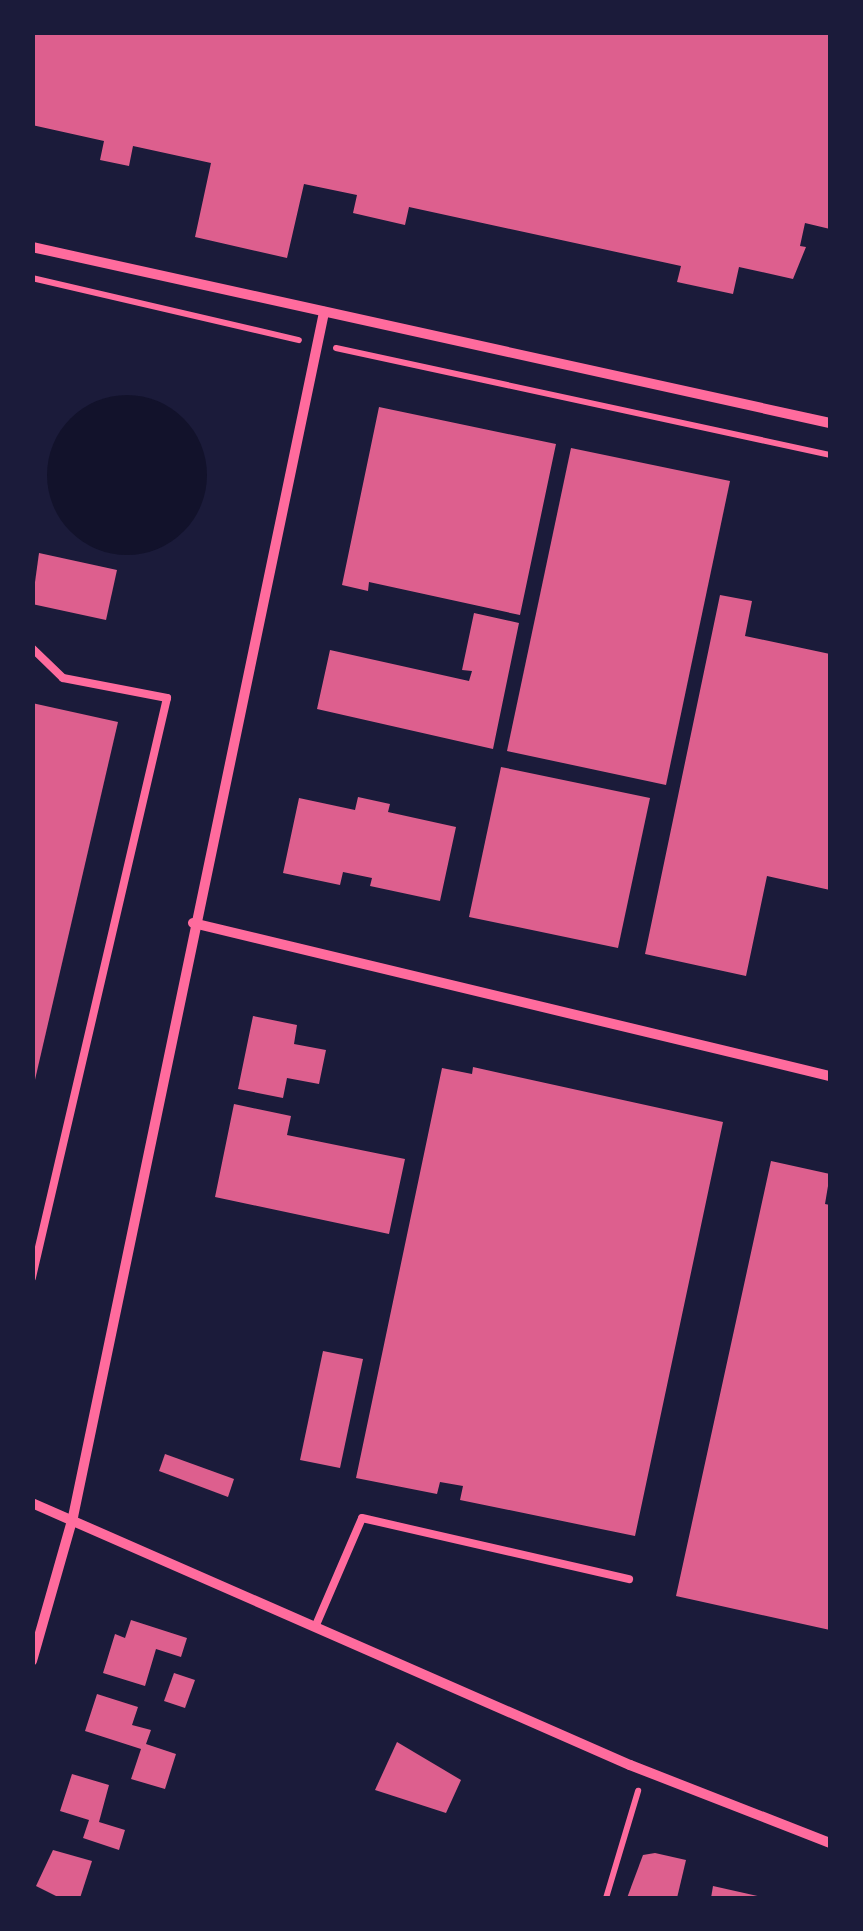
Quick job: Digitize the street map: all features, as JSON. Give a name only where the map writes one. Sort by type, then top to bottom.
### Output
[{"type":"street","points":[[32,248],[830,422]]},
{"type":"street","points":[[32,1661],[73,1517],[193,923],[324,312]]},
{"type":"street","points":[[193,923],[830,1076]]},
{"type":"street","points":[[32,1504],[73,1517],[644,1771],[830,1843]]},
{"type":"lane","points":[[32,648],[63,678],[167,698],[32,1277]]},
{"type":"lane","points":[[316,1625],[362,1518],[628,1579]]},
{"type":"path","points":[[32,278],[316,344],[830,454]]},
{"type":"path","points":[[606,1898],[644,1771]]},
{"type":"shaded area","points":[[127,395],[158,401],[184,418],[201,444],[207,475],[201,506],[184,532],[158,549],[127,555],[96,549],[70,532],[53,506],[47,475],[53,444],[70,418],[96,401]]},
{"type":"building","points":[[32,32],[830,32],[830,229],[805,223],[800,246],[806,247],[793,279],[739,267],[733,294],[677,282],[681,266],[409,207],[405,225],[353,213],[357,195],[304,184],[287,258],[195,237],[211,163],[133,146],[129,166],[100,160],[104,141],[32,125]]},
{"type":"building","points":[[379,407],[556,444],[520,615],[369,582],[368,591],[342,585]]},
{"type":"building","points":[[571,448],[730,481],[666,785],[507,751]]},
{"type":"building","points":[[39,553],[117,570],[106,620],[32,604]]},
{"type":"building","points":[[720,595],[752,601],[745,636],[830,654],[830,890],[767,876],[746,976],[645,954]]},
{"type":"building","points":[[474,613],[519,623],[493,749],[317,709],[330,650],[469,681],[472,671],[462,670]]},
{"type":"building","points":[[32,703],[118,722],[34,1084],[32,1084]]},
{"type":"building","points":[[501,767],[650,798],[618,948],[469,917]]},
{"type":"building","points":[[358,797],[390,804],[388,812],[456,827],[440,901],[370,886],[372,878],[343,872],[340,885],[283,873],[299,798],[355,810]]},
{"type":"building","points":[[253,1016],[297,1025],[294,1044],[326,1050],[319,1084],[287,1078],[283,1098],[238,1089]]},
{"type":"building","points":[[473,1067],[723,1122],[635,1536],[460,1500],[463,1486],[440,1482],[437,1494],[356,1478],[442,1068],[472,1074]]},
{"type":"building","points":[[234,1104],[291,1116],[287,1135],[405,1159],[389,1234],[215,1197]]},
{"type":"building","points":[[771,1161],[830,1174],[825,1204],[830,1205],[830,1630],[676,1596]]},
{"type":"building","points":[[323,1351],[363,1359],[340,1468],[300,1460]]},
{"type":"building","points":[[165,1454],[234,1479],[228,1497],[159,1471]]},
{"type":"building","points":[[131,1620],[187,1638],[181,1657],[156,1649],[145,1686],[103,1673],[115,1634],[125,1638]]},
{"type":"building","points":[[174,1673],[195,1680],[185,1708],[164,1701]]},
{"type":"building","points":[[97,1694],[138,1707],[132,1725],[151,1730],[146,1744],[176,1754],[165,1789],[131,1779],[141,1749],[85,1731]]},
{"type":"building","points":[[397,1742],[461,1780],[446,1813],[375,1790]]},
{"type":"building","points":[[72,1774],[109,1785],[99,1822],[125,1830],[119,1850],[83,1838],[89,1820],[60,1811]]},
{"type":"building","points":[[53,1850],[92,1861],[80,1898],[60,1898],[36,1886]]},
{"type":"building","points":[[655,1853],[686,1860],[677,1898],[627,1898],[643,1855]]},
{"type":"building","points":[[713,1886],[762,1897],[762,1898],[711,1898]]}]
